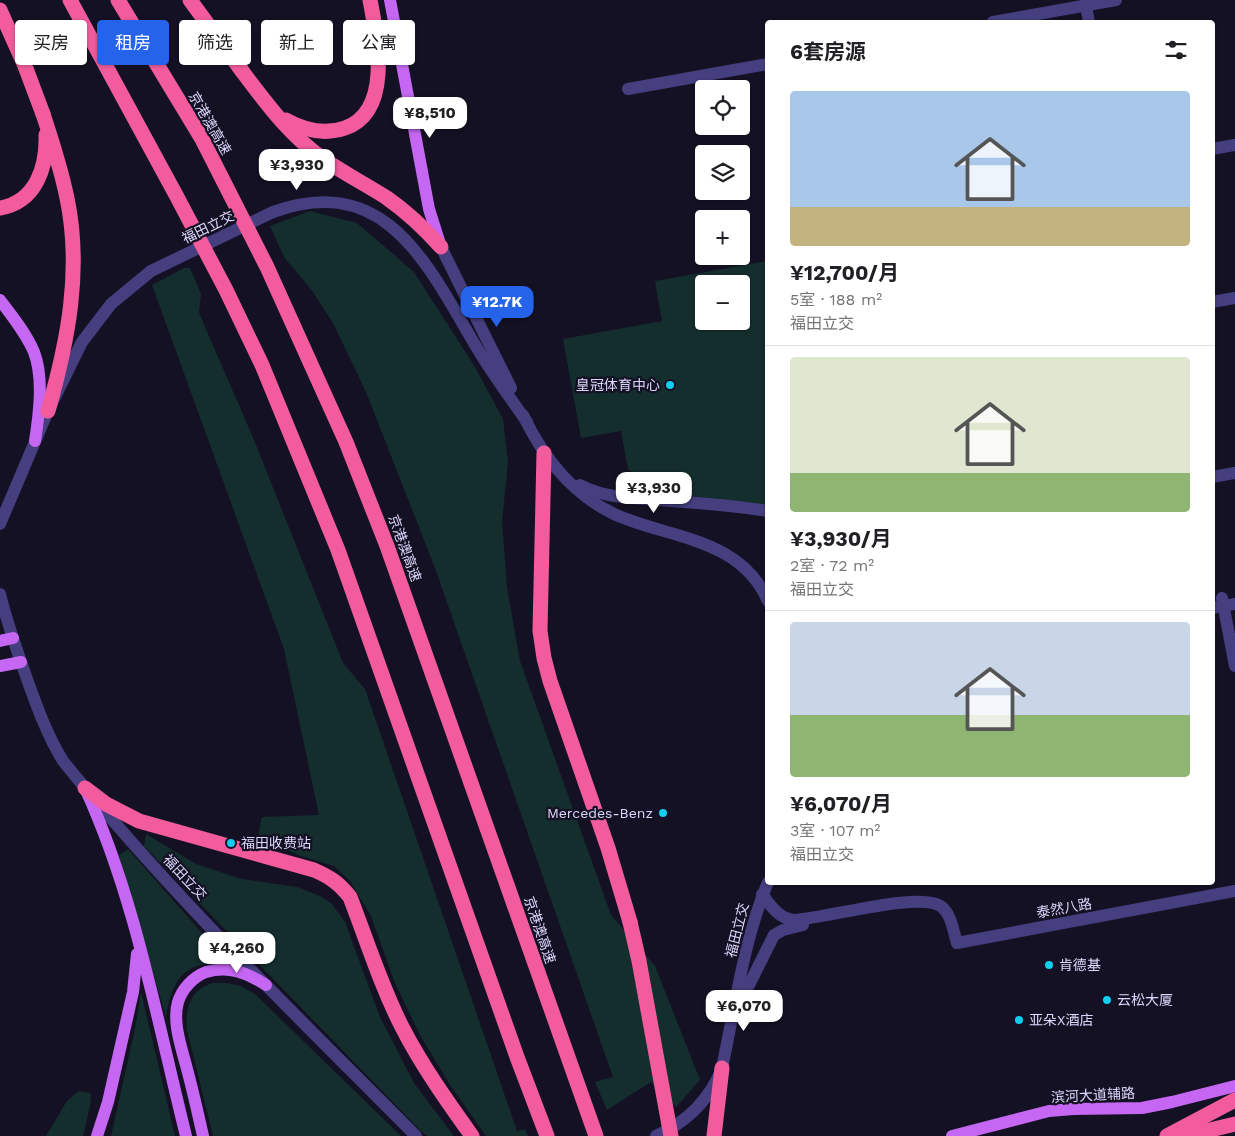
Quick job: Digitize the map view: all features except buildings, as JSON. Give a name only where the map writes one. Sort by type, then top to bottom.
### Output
[{"type":"highway","points":[[70,0],[226,290],[262,365],[297,447],[338,550],[517,1057],[547,1136]]},
{"type":"highway","name":"京港澳高速","points":[[118,0],[202,139],[267,267],[346,442],[387,546],[596,1136]]},
{"type":"highway","points":[[190,0],[276,116],[325,160],[387,198],[407,213],[442,247]]},
{"type":"highway","points":[[276,116],[298,127],[327,131],[335,131],[350,126],[363,116],[371,102],[376,86],[378,66],[377,42],[370,0]]},
{"type":"highway","points":[[0,10],[25,66],[43,114],[58,159],[67,199],[73,259],[73,283],[69,321],[60,367],[48,411]]},
{"type":"highway","points":[[0,208],[19,202],[28,194],[40,175],[46,149],[43,114]]},
{"type":"highway","points":[[544,453],[540,631],[544,658],[550,681],[614,864],[630,922],[639,961],[671,1136]]},
{"type":"highway","points":[[85,788],[106,804],[138,821],[314,870],[330,877],[341,885],[350,897],[390,1003],[402,1027],[436,1084],[472,1136]]},
{"type":"highway","points":[[714,1136],[722,1068]]},
{"type":"highway","points":[[1166,1136],[1235,1100]]},
{"type":"highway","points":[[1185,1136],[1235,1124]]},
{"type":"main road","points":[[390,0],[429,209],[442,247]]},
{"type":"main road","points":[[0,300],[34,353],[37,366],[39,403],[35,441]]},
{"type":"main road","points":[[0,641],[13,638]]},
{"type":"main road","points":[[0,666],[21,662]]},
{"type":"main road","points":[[85,788],[112,855],[137,936],[186,1136]]},
{"type":"main road","points":[[97,1136],[108,1102],[133,992],[137,936]]},
{"type":"main road","points":[[203,1136],[178,1029],[178,1003],[180,996],[191,981],[203,973],[216,970],[230,969],[245,973],[266,985]]},
{"type":"main road","name":"滨河大道辅路","points":[[952,1136],[1049,1111],[1142,1108],[1235,1086]]},
{"type":"street","points":[[1005,20],[1116,0]]},
{"type":"street","points":[[1086,6],[1089,20]]},
{"type":"street","points":[[628,89],[765,65]]},
{"type":"street","points":[[1215,148],[1235,145]]},
{"type":"street","name":"福田立交","points":[[0,524],[48,411],[82,342],[99,318],[123,292],[151,271],[289,206],[310,202],[353,206],[390,224],[408,241],[433,274],[481,356],[527,422]]},
{"type":"street","name":"福田立交","points":[[442,247],[527,422],[544,453],[557,470],[577,490],[614,513],[644,525],[700,542],[729,555],[743,566],[765,596]]},
{"type":"street","points":[[1215,301],[1235,298]]},
{"type":"street","points":[[557,470],[583,486],[605,494],[765,511]]},
{"type":"street","points":[[1215,477],[1235,473]]},
{"type":"street","name":"福田立交","points":[[0,594],[13,638],[42,720],[63,761],[194,910],[416,1136]]},
{"type":"street","points":[[1223,602],[1235,666]]},
{"type":"street","name":"福田立交","points":[[656,1136],[678,1123],[709,1095],[722,1068],[752,926],[765,888]]},
{"type":"street","name":"泰然八路","points":[[765,888],[779,914],[786,919],[794,920],[913,901],[934,902],[945,911],[950,920],[957,943],[1235,892]]},
{"type":"street","points":[[734,1014],[773,938],[780,931],[914,906],[923,901]]},
{"type":"green space","points":[[310,211],[357,223],[414,272],[475,367],[503,419],[508,462],[502,521],[507,588],[520,661],[611,915],[655,966],[700,1080],[676,1107],[651,1082],[607,1110],[595,1082],[613,1077],[435,568],[366,392],[333,323],[313,292],[284,257],[270,226]]},
{"type":"green space","name":"皇冠体育中心","points":[[765,261],[765,505],[659,492],[628,469],[621,431],[581,438],[563,339],[662,321],[655,281]]},
{"type":"green space","points":[[184,268],[190,268],[201,294],[199,313],[254,440],[343,663],[365,689],[517,1131],[525,1129],[528,1136],[486,1136],[450,1085],[420,1035],[395,983],[371,916],[350,881],[334,866],[301,856],[258,837],[262,817],[319,815],[284,649],[152,285]]},
{"type":"green space","points":[[146,834],[196,864],[242,879],[297,887],[320,896],[332,904],[345,922],[380,1017],[414,1083],[454,1136],[427,1136],[421,1131],[144,846]]},
{"type":"green space","points":[[128,849],[230,965],[202,965],[184,973],[173,991],[166,1017],[119,855]]},
{"type":"green space","points":[[212,983],[241,986],[255,994],[401,1136],[213,1136],[187,1030],[187,1016],[190,1002],[197,991]]},
{"type":"green space","points":[[141,992],[175,1136],[111,1136],[135,1029]]},
{"type":"green space","points":[[79,1091],[91,1093],[83,1136],[46,1136],[67,1101]]},
{"type":"place","name":"皇冠体育中心","points":[[670,385]]},
{"type":"place","name":"Mercedes-Benz","points":[[663,813]]},
{"type":"place","name":"福田收费站","points":[[231,843]]},
{"type":"place","name":"肯德基","points":[[1049,965]]},
{"type":"place","name":"云松大厦","points":[[1107,1000]]},
{"type":"place","name":"亚朵X酒店","points":[[1019,1020]]}]
